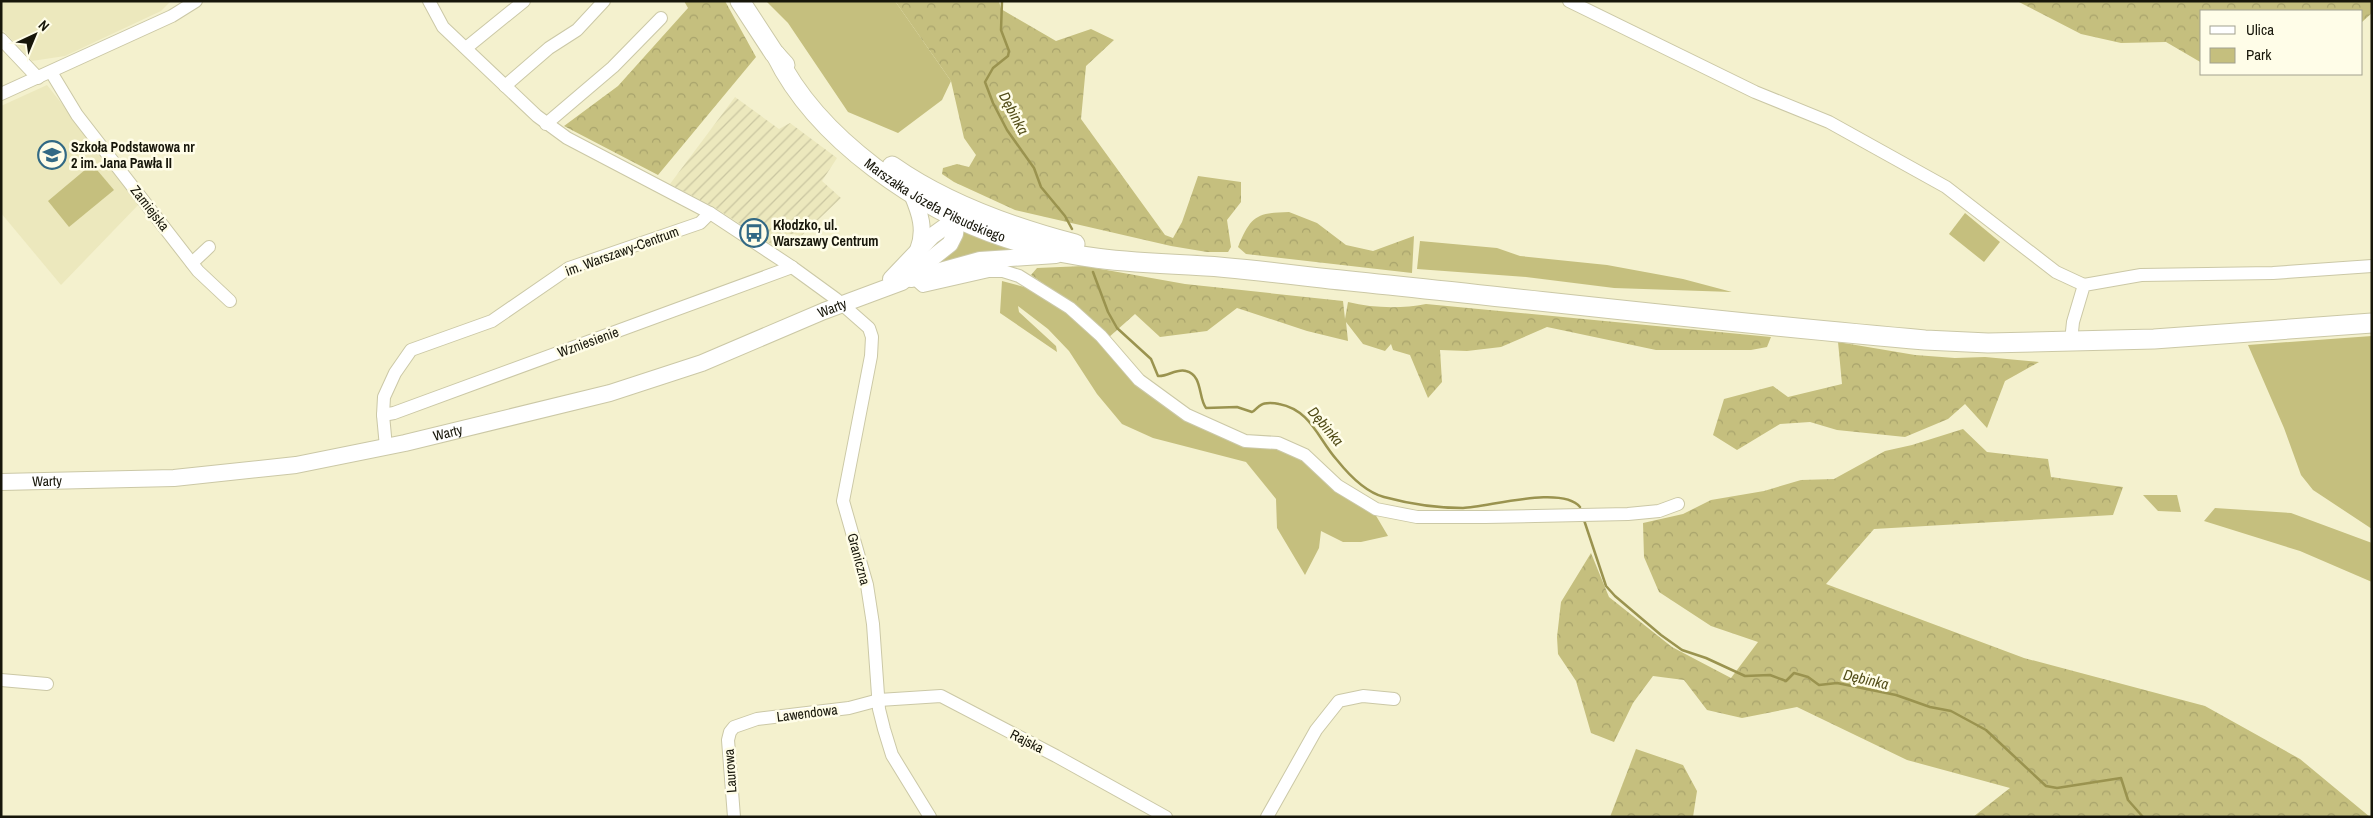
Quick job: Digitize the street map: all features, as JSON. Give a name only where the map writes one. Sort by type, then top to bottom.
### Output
[{"type":"highway","points":[[740,1],[776,55],[806,95]]},
{"type":"highway","name":"Marszałka Józefa Piłsudskiego","points":[[806,95],[853,148],[912,194],[960,212],[1030,231],[1095,254]]},
{"type":"highway","name":"Marszałka Józefa Piłsudskiego","points":[[806,95],[887,162],[925,186],[960,212],[1008,239],[1062,254],[1095,254]]},
{"type":"highway","points":[[1095,254],[1911,339],[1988,343],[2071,341],[2215,336],[2372,323]]},
{"type":"main road","points":[[912,194],[922,222],[921,241],[918,250]]},
{"type":"main road","name":"Warty","points":[[874,291],[897,274],[918,250],[960,212]]},
{"type":"main road","name":"Warty","points":[[1,482],[110,481],[206,476],[296,465],[386,447],[637,386],[702,363],[874,291],[908,280],[950,244],[955,234],[960,212]]},
{"type":"main road","points":[[908,280],[980,260],[1062,254]]},
{"type":"street","points":[[1,94],[172,16],[196,1]]},
{"type":"street","points":[[429,1],[443,27],[546,124],[567,138],[710,214],[792,267],[841,305]]},
{"type":"street","points":[[466,48],[524,1]]},
{"type":"street","points":[[505,86],[549,48],[577,30],[604,1]]},
{"type":"street","points":[[1569,1],[1755,92],[1830,122],[1928,176],[1946,187],[2056,272],[2084,285],[2141,275],[2273,272],[2372,266]]},
{"type":"street","points":[[546,124],[613,67],[661,18]]},
{"type":"street","points":[[1,39],[38,78]]},
{"type":"street","name":"Zamiejska","points":[[51,72],[77,115],[195,267],[230,301]]},
{"type":"street","name":"im. Warszawy-Centrum","points":[[386,447],[383,404],[387,388],[411,350],[492,321],[569,268],[700,223],[710,214]]},
{"type":"street","points":[[195,267],[209,247]]},
{"type":"street","name":"Wzniesienie","points":[[383,415],[402,410],[792,267]]},
{"type":"street","points":[[908,280],[923,286],[989,271],[1003,271],[1019,276],[1070,308],[1101,336],[1139,380],[1187,415],[1245,441],[1278,443],[1305,455],[1338,486],[1376,509],[1417,517],[1628,514],[1659,511],[1678,504]]},
{"type":"street","points":[[2071,341],[2073,322],[2084,285]]},
{"type":"street","name":"Graniczna","points":[[841,305],[869,328],[872,337],[859,426],[843,500],[867,585],[873,624],[879,700],[884,729],[892,755],[930,817]]},
{"type":"street","points":[[1,680],[47,684]]},
{"type":"street","name":"Rajska","points":[[879,700],[940,696],[1056,756],[1166,817]]},
{"type":"street","points":[[1267,817],[1316,730],[1339,701],[1363,696],[1394,700]]},
{"type":"street","name":"Lawendowa","points":[[734,727],[757,720],[849,708],[879,700]]},
{"type":"street","name":"Laurowa","points":[[734,727],[730,732],[728,740],[734,817]]},
{"type":"shaded area","points":[[1,1],[171,1],[161,11],[65,56],[32,61],[1,28]]},
{"type":"shaded area","name":"Szkoła Podstawowa nr 2 im. Jana Pawła II","points":[[47,85],[140,203],[61,285],[1,213],[1,106]]},
{"type":"shaded area","points":[[735,97],[779,129],[790,123],[837,158],[822,181],[841,198],[799,238],[795,234],[787,234],[774,246],[714,207],[670,184]]},
{"type":"green space","points":[[684,1],[725,1],[756,57],[658,175],[564,126],[618,86],[688,8]]},
{"type":"green space","points":[[766,1],[895,1],[951,81],[942,100],[898,133],[848,112],[788,23]]},
{"type":"green space","points":[[895,1],[999,1],[1001,9],[1056,41],[1091,29],[1114,40],[1086,66],[1081,119],[1165,235],[1173,238],[1182,222],[1198,176],[1241,182],[1241,202],[1227,220],[1231,247],[1228,252],[1207,252],[1171,246],[1015,210],[954,182],[942,174],[943,168],[957,164],[969,167],[976,155],[964,138],[951,81]]},
{"type":"green space","points":[[2017,1],[2372,1],[2372,13],[2363,21],[2363,10],[2200,10],[2200,62],[2166,42],[2121,43],[2081,34]]},
{"type":"green space","points":[[92,164],[114,190],[69,227],[48,201]]},
{"type":"green space","points":[[1289,212],[1317,223],[1346,245],[1373,251],[1414,236],[1412,273],[1246,254],[1238,247],[1247,229],[1256,218],[1262,215]]},
{"type":"green space","points":[[1965,213],[2000,242],[1984,262],[1949,234]]},
{"type":"green space","points":[[961,226],[1041,254],[936,268]]},
{"type":"green space","points":[[1420,241],[1497,248],[1520,256],[1607,265],[1683,279],[1732,292],[1614,288],[1526,277],[1417,269]]},
{"type":"green space","points":[[1084,266],[1185,284],[1343,301],[1345,319],[1348,302],[1367,306],[1387,307],[1426,304],[1771,337],[1767,347],[1751,350],[1656,350],[1547,327],[1501,347],[1467,351],[1440,350],[1442,382],[1428,398],[1410,355],[1393,350],[1391,344],[1385,351],[1363,344],[1346,322],[1348,341],[1307,331],[1237,308],[1207,331],[1160,337],[1135,314],[1108,338],[1071,303],[1031,275],[1037,268]]},
{"type":"green space","points":[[1002,281],[1035,290],[1067,312],[1099,340],[1156,400],[1187,420],[1278,448],[1302,461],[1375,514],[1388,536],[1361,542],[1343,542],[1321,531],[1319,548],[1305,575],[1277,528],[1276,499],[1246,462],[1153,438],[1122,424],[1097,394],[1069,351],[1048,329],[1018,306],[1019,312],[1056,346],[1057,352],[1000,313]]},
{"type":"green space","points":[[2372,336],[2372,529],[2313,490],[2301,475],[2284,428],[2248,345]]},
{"type":"green space","points":[[1838,342],[1915,355],[1955,358],[1985,357],[2039,362],[2005,381],[1987,428],[1965,404],[1948,419],[1905,437],[1837,430],[1810,422],[1780,424],[1737,450],[1713,435],[1724,399],[1773,386],[1788,397],[1842,384]]},
{"type":"green space","points":[[1963,429],[1987,452],[2048,459],[2051,477],[2123,487],[2113,515],[1874,529],[1826,584],[2024,658],[2205,706],[2300,759],[2370,817],[1973,817],[2010,788],[1907,760],[1797,707],[1742,718],[1707,710],[1684,680],[1653,676],[1633,703],[1614,742],[1591,733],[1576,681],[1558,654],[1557,637],[1561,602],[1591,553],[1609,597],[1672,647],[1731,678],[1758,642],[1711,626],[1659,592],[1644,557],[1643,523],[1683,514],[1711,500],[1764,491],[1801,480],[1834,479],[1885,451],[1912,445]]},
{"type":"green space","points":[[2143,495],[2177,495],[2181,512],[2158,511]]},
{"type":"green space","points":[[2215,508],[2291,513],[2372,543],[2372,582],[2300,551],[2204,521]]},
{"type":"green space","points":[[1636,749],[1683,765],[1697,791],[1693,817],[1610,817]]},
{"type":"waterway","name":"Dębinka","points":[[1002,1],[1001,30],[1009,51],[1008,56],[993,68],[985,82],[1007,130],[1034,168],[1041,187],[1065,216],[1072,229]]},
{"type":"waterway","name":"Dębinka","points":[[1093,272],[1108,312],[1117,328],[1151,359],[1158,376],[1183,370],[1191,373],[1198,382],[1206,408],[1237,407],[1252,412],[1259,406],[1270,403],[1290,407],[1299,412],[1313,426],[1330,452],[1352,477],[1377,495],[1413,504],[1443,507],[1475,507],[1542,497],[1571,501],[1580,507]]},
{"type":"waterway","name":"Dębinka","points":[[1584,520],[1606,586],[1661,635],[1682,650],[1706,658],[1745,676],[1770,675],[1786,681],[1794,673],[1808,677],[1819,685],[1837,683],[1896,695],[1930,707],[1951,711],[1986,730],[2046,786],[2057,788],[2121,778],[2128,800],[2143,817]]},
{"type":"place","name":"Szkoła Podstawowa nr 2 im. Jana Pawła II","points":[[52,155]]},
{"type":"place","name":"Kłodzko, ul. Warszawy Centrum","points":[[754,233]]}]
